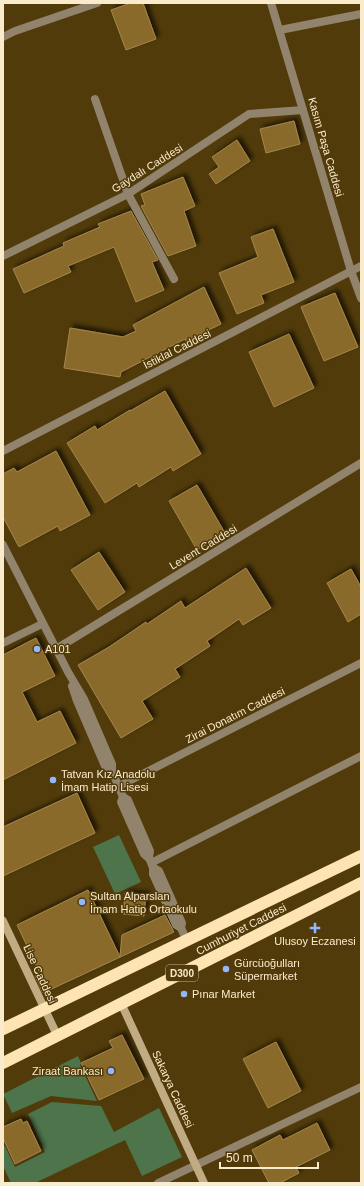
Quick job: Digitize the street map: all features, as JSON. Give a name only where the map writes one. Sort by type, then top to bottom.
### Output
[{"type":"highway","name":"Cumhuriyet Caddesi","points":[[3,1029],[361,856]]},
{"type":"highway","name":"Cumhuriyet Caddesi","points":[[3,1062],[361,883]]},
{"type":"street","points":[[3,37],[15,31],[97,3]]},
{"type":"street","name":"Kasım Paşa Caddesi","points":[[271,3],[351,272],[361,298]]},
{"type":"street","points":[[280,30],[361,14]]},
{"type":"street","points":[[95,99],[128,194],[174,279]]},
{"type":"street","name":"Gaydalı Caddesi","points":[[3,256],[128,194],[249,114],[303,110]]},
{"type":"street","name":"İstiklal Caddesi","points":[[3,451],[361,266]]},
{"type":"street","name":"Levent Caddesi","points":[[56,649],[361,463]]},
{"type":"street","points":[[3,545],[42,624],[84,699],[112,764],[112,772],[123,797],[128,800],[150,851],[153,874],[176,925],[181,928],[187,941]]},
{"type":"street","points":[[3,643],[42,624]]},
{"type":"street","name":"Zirai Donatım Caddesi","points":[[119,786],[361,663]]},
{"type":"street","points":[[151,863],[361,756]]},
{"type":"street","name":"Lise Caddesi","points":[[3,921],[57,1035]]},
{"type":"street","name":"Sakarya Caddesi","points":[[122,1003],[204,1183]]},
{"type":"street","points":[[158,1183],[361,1086]]},
{"type":"green space","points":[[119,835],[141,882],[115,894],[93,847]]},
{"type":"green space","points":[[78,1056],[81,1063],[80,1065],[97,1101],[51,1096],[12,1113],[3,1094]]},
{"type":"green space","points":[[52,1102],[101,1106],[114,1132],[159,1108],[182,1157],[142,1176],[125,1140],[35,1183],[11,1183],[3,1166],[3,1147],[5,1146],[15,1167],[45,1152],[28,1114]]},
{"type":"building","points":[[131,3],[143,3],[156,39],[126,50],[111,10]]},
{"type":"building","points":[[294,121],[300,144],[266,153],[260,129]]},
{"type":"building","points":[[237,140],[250,161],[216,184],[209,174],[219,167],[212,157]]},
{"type":"building","points":[[183,177],[195,206],[184,211],[196,246],[168,256],[141,206],[145,205],[141,194]]},
{"type":"building","points":[[131,211],[158,260],[152,262],[164,290],[136,302],[114,247],[68,266],[71,272],[24,293],[13,269],[64,246],[63,243],[100,227],[98,224]]},
{"type":"building","points":[[273,229],[294,282],[261,295],[264,303],[237,314],[219,273],[258,257],[251,237]]},
{"type":"building","points":[[204,287],[221,324],[186,341],[185,339],[121,372],[120,377],[64,368],[70,328],[123,337],[136,331],[133,325]]},
{"type":"building","points":[[335,293],[358,347],[324,361],[301,307]]},
{"type":"building","points":[[289,334],[314,388],[274,407],[249,352]]},
{"type":"building","points":[[165,391],[201,454],[173,471],[171,467],[139,487],[137,483],[105,503],[67,443],[95,426],[97,430]]},
{"type":"building","points":[[56,451],[90,515],[60,531],[58,526],[19,547],[3,517],[3,474],[14,468],[17,472]]},
{"type":"building","points":[[197,485],[225,533],[197,550],[169,501]]},
{"type":"building","points":[[99,552],[125,592],[98,610],[71,570]]},
{"type":"building","points":[[246,568],[271,608],[243,625],[239,619],[207,641],[210,646],[175,669],[180,677],[142,701],[153,719],[121,738],[78,665],[109,647],[146,622],[147,624],[181,601],[185,608]]},
{"type":"building","points":[[351,569],[361,587],[361,614],[348,622],[327,583]]},
{"type":"building","points":[[36,638],[55,676],[22,692],[37,722],[60,711],[76,743],[3,780],[3,655]]},
{"type":"building","name":"Tatvan Kız Anadolu İmam Hatip Lisesi","points":[[77,793],[95,833],[3,876],[3,827]]},
{"type":"building","points":[[88,890],[120,957],[122,935],[165,915],[174,932],[43,993],[35,976],[40,973],[17,925]]},
{"type":"building","points":[[125,893],[146,895],[144,916],[123,914]]},
{"type":"building","points":[[122,1035],[144,1079],[99,1100],[81,1063],[113,1048],[109,1041]]},
{"type":"building","points":[[276,1042],[301,1091],[268,1108],[243,1059]]},
{"type":"building","points":[[21,1119],[23,1123],[27,1121],[41,1151],[15,1164],[3,1138],[3,1127]]},
{"type":"building","points":[[317,1123],[330,1150],[296,1167],[299,1173],[280,1183],[269,1183],[252,1150],[280,1135],[283,1140]]},
{"type":"place","name":"A101","points":[[37,649]]},
{"type":"place","name":"Tatvan Kız Anadolu İmam Hatip Lisesi","points":[[53,780]]},
{"type":"place","name":"Sultan Alparslan İmam Hatip Ortaokulu","points":[[82,902]]},
{"type":"place","name":"Ulusoy Eczanesi","points":[[315,928]]},
{"type":"place","name":"Gürcüoğulları Süpermarket","points":[[226,969]]},
{"type":"place","name":"Pınar Market","points":[[184,994]]},
{"type":"place","name":"Ziraat Bankası","points":[[111,1071]]}]
